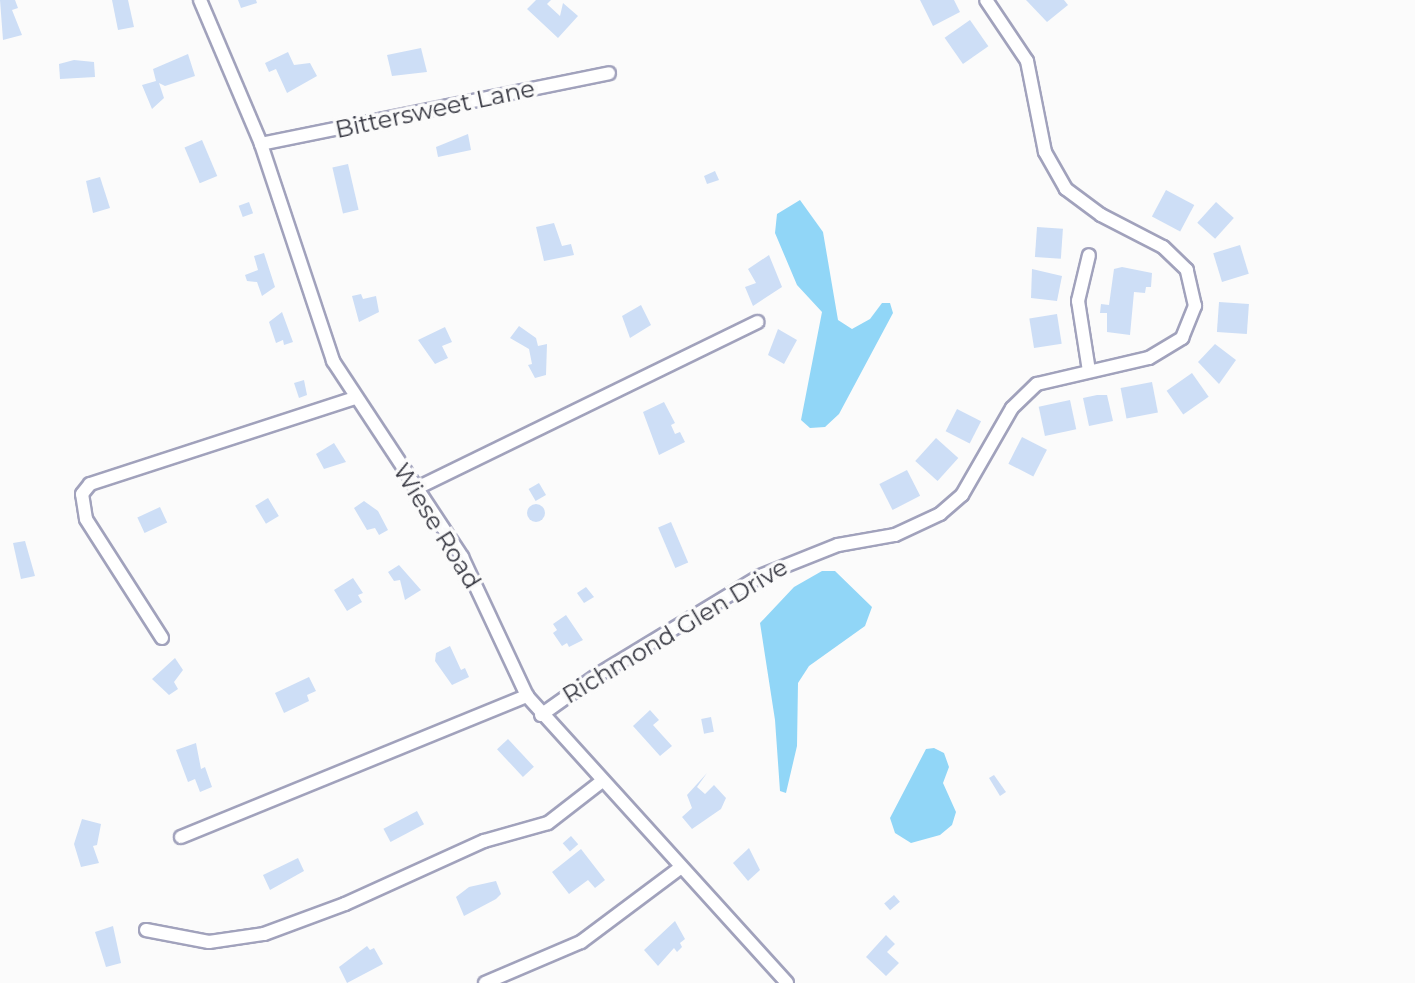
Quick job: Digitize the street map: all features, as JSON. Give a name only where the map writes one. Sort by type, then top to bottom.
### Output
[{"type":"street","name":"Wiese Road","points":[[200,0],[261,144],[334,361],[355,398],[462,557],[527,696],[601,782],[787,983]]},
{"type":"street","name":"Richmond Glen Drive","points":[[541,715],[599,674],[760,576],[838,545],[895,535],[940,513],[962,495],[981,468],[1024,393],[1037,384],[1149,358],[1175,344],[1190,324],[1195,306],[1193,284],[1176,257],[1101,215],[1066,189],[1045,152],[1027,61],[986,0]]},
{"type":"street","name":"Bittersweet Lane","points":[[261,144],[609,73]]},
{"type":"street","points":[[1089,255],[1078,301],[1089,371]]},
{"type":"street","points":[[415,489],[758,322]]},
{"type":"street","points":[[162,638],[86,519],[82,494],[90,484],[355,398]]},
{"type":"street","points":[[180,837],[527,696]]},
{"type":"street","points":[[146,930],[209,942],[264,934],[345,904],[484,841],[548,823],[601,782]]},
{"type":"street","points":[[485,983],[581,942],[680,868]]},
{"type":"water","points":[[800,200],[823,232],[838,320],[852,329],[870,319],[882,303],[890,303],[893,313],[839,414],[825,427],[810,428],[801,420],[822,312],[797,285],[775,233],[777,214]]},
{"type":"water","points":[[822,571],[835,571],[872,607],[865,626],[809,666],[798,683],[797,746],[786,793],[780,791],[775,720],[760,623],[794,587]]},
{"type":"water","points":[[934,748],[944,753],[949,767],[943,783],[956,812],[952,825],[940,835],[911,843],[895,833],[890,818],[926,749]]},
{"type":"building","points":[[0,0],[15,0],[18,8],[12,10],[22,35],[3,40]]},
{"type":"building","points":[[112,0],[128,0],[134,27],[118,30]]},
{"type":"building","points":[[238,0],[256,0],[257,3],[241,8]]},
{"type":"building","points":[[536,0],[551,0],[547,4],[560,16],[563,3],[578,16],[558,38],[527,9]]},
{"type":"building","points":[[920,0],[954,0],[960,12],[933,26]]},
{"type":"building","points":[[1026,0],[1064,0],[1068,5],[1047,22]]},
{"type":"building","points":[[970,20],[988,46],[963,64],[945,38]]},
{"type":"building","points":[[421,48],[427,72],[392,76],[387,55]]},
{"type":"building","points":[[288,52],[294,65],[310,63],[317,76],[287,93],[276,69],[269,72],[265,63]]},
{"type":"building","points":[[188,54],[195,76],[165,86],[159,83],[164,98],[152,109],[142,85],[156,81],[153,69]]},
{"type":"building","points":[[74,60],[94,62],[95,77],[60,79],[59,64]]},
{"type":"building","points":[[468,134],[471,150],[438,157],[436,147]]},
{"type":"building","points":[[202,140],[217,176],[200,183],[185,147]]},
{"type":"building","points":[[348,164],[359,210],[343,213],[332,168]]},
{"type":"building","points":[[715,171],[719,180],[707,184],[704,176]]},
{"type":"building","points":[[100,177],[110,208],[93,213],[86,181]]},
{"type":"building","points":[[1166,190],[1194,205],[1180,232],[1152,216]]},
{"type":"building","points":[[249,202],[253,213],[243,217],[239,206]]},
{"type":"building","points":[[1216,202],[1234,218],[1215,239],[1197,223]]},
{"type":"building","points":[[554,223],[562,246],[571,244],[574,255],[544,261],[536,227]]},
{"type":"building","points":[[1037,227],[1063,229],[1061,259],[1035,257]]},
{"type":"building","points":[[1240,245],[1249,274],[1222,282],[1213,253]]},
{"type":"building","points":[[264,253],[275,287],[262,296],[257,282],[247,281],[245,275],[258,270],[254,256]]},
{"type":"building","points":[[769,255],[782,287],[753,306],[745,287],[756,283],[748,269]]},
{"type":"building","points":[[1122,267],[1152,273],[1151,287],[1146,287],[1145,293],[1134,292],[1130,335],[1107,332],[1107,313],[1100,313],[1101,304],[1109,305],[1114,269]]},
{"type":"building","points":[[1032,269],[1062,276],[1057,301],[1031,298]]},
{"type":"building","points":[[361,294],[363,299],[376,296],[379,312],[359,322],[352,296]]},
{"type":"building","points":[[1219,302],[1249,304],[1247,334],[1217,332]]},
{"type":"building","points":[[641,305],[651,325],[630,338],[622,316]]},
{"type":"building","points":[[282,312],[293,342],[284,345],[283,340],[276,343],[269,322]]},
{"type":"building","points":[[1057,314],[1062,344],[1034,348],[1029,318]]},
{"type":"building","points":[[519,326],[536,338],[538,346],[547,344],[546,375],[535,378],[528,365],[532,364],[529,349],[510,338]]},
{"type":"building","points":[[445,327],[452,342],[442,346],[448,358],[435,364],[418,340]]},
{"type":"building","points":[[778,329],[797,340],[784,364],[768,355]]},
{"type":"building","points":[[1215,344],[1236,360],[1219,384],[1198,362]]},
{"type":"building","points":[[1192,373],[1209,397],[1183,415],[1167,391]]},
{"type":"building","points":[[304,380],[307,395],[299,398],[294,383]]},
{"type":"building","points":[[1152,382],[1158,412],[1127,419],[1121,388]]},
{"type":"building","points":[[1107,395],[1113,421],[1089,426],[1083,398]]},
{"type":"building","points":[[1070,400],[1076,429],[1045,436],[1039,407]]},
{"type":"building","points":[[664,402],[675,423],[671,425],[675,434],[680,432],[685,442],[659,455],[643,412]]},
{"type":"building","points":[[957,409],[981,421],[970,444],[946,431]]},
{"type":"building","points":[[1022,437],[1047,450],[1033,476],[1008,464]]},
{"type":"building","points":[[936,438],[958,458],[938,481],[915,461]]},
{"type":"building","points":[[334,443],[346,462],[324,469],[316,454]]},
{"type":"building","points":[[907,470],[920,496],[893,510],[879,484]]},
{"type":"building","points":[[539,483],[546,495],[536,501],[529,489]]},
{"type":"building","points":[[268,498],[279,516],[266,524],[255,506]]},
{"type":"building","points":[[364,501],[378,511],[388,530],[379,535],[375,528],[367,530],[354,508]]},
{"type":"building","points":[[536,504],[542,507],[545,513],[542,519],[536,522],[530,519],[527,513],[530,507]]},
{"type":"building","points":[[160,507],[167,522],[145,533],[137,518]]},
{"type":"building","points":[[671,522],[688,563],[675,568],[658,527]]},
{"type":"building","points":[[25,541],[35,576],[21,579],[13,543]]},
{"type":"building","points":[[399,565],[421,590],[405,600],[400,580],[394,581],[388,572]]},
{"type":"building","points":[[353,578],[363,593],[358,595],[362,602],[347,611],[334,590]]},
{"type":"building","points":[[586,587],[594,597],[584,603],[577,593]]},
{"type":"building","points":[[566,615],[583,640],[569,647],[567,643],[562,646],[553,633],[557,630],[553,624]]},
{"type":"building","points":[[450,646],[461,670],[465,668],[469,677],[452,685],[435,661],[436,653]]},
{"type":"building","points":[[175,658],[183,670],[174,682],[178,689],[169,695],[152,679]]},
{"type":"building","points":[[309,677],[316,691],[307,695],[309,701],[284,713],[275,693]]},
{"type":"building","points":[[650,710],[659,720],[653,725],[672,746],[660,756],[633,726]]},
{"type":"building","points":[[711,717],[714,732],[704,734],[701,719]]},
{"type":"building","points":[[508,739],[534,767],[523,777],[497,749]]},
{"type":"building","points":[[196,743],[201,769],[205,767],[212,787],[200,792],[195,779],[188,782],[176,750]]},
{"type":"building","points":[[707,773],[697,787],[705,794],[714,785],[726,798],[721,809],[692,829],[682,817],[692,808],[687,795]]},
{"type":"building","points":[[994,775],[1006,792],[1000,796],[989,778]]},
{"type":"building","points":[[417,811],[424,824],[390,842],[383,829]]},
{"type":"building","points":[[82,819],[101,824],[97,845],[93,846],[99,863],[81,867],[74,844]]},
{"type":"building","points":[[571,836],[578,844],[570,852],[563,843]]},
{"type":"building","points":[[749,848],[760,870],[748,881],[733,863]]},
{"type":"building","points":[[581,849],[605,880],[595,888],[588,880],[569,894],[552,872]]},
{"type":"building","points":[[298,858],[304,871],[270,890],[263,875]]},
{"type":"building","points":[[496,881],[501,894],[464,916],[456,897],[469,887]]},
{"type":"building","points":[[894,895],[900,902],[890,910],[884,904]]},
{"type":"building","points":[[675,921],[685,939],[680,943],[682,947],[677,952],[674,948],[658,966],[644,950]]},
{"type":"building","points":[[113,926],[121,963],[106,967],[95,932]]},
{"type":"building","points":[[886,935],[895,944],[887,952],[899,963],[886,976],[866,957]]},
{"type":"building","points":[[367,946],[370,950],[374,948],[383,964],[347,983],[339,967]]}]
